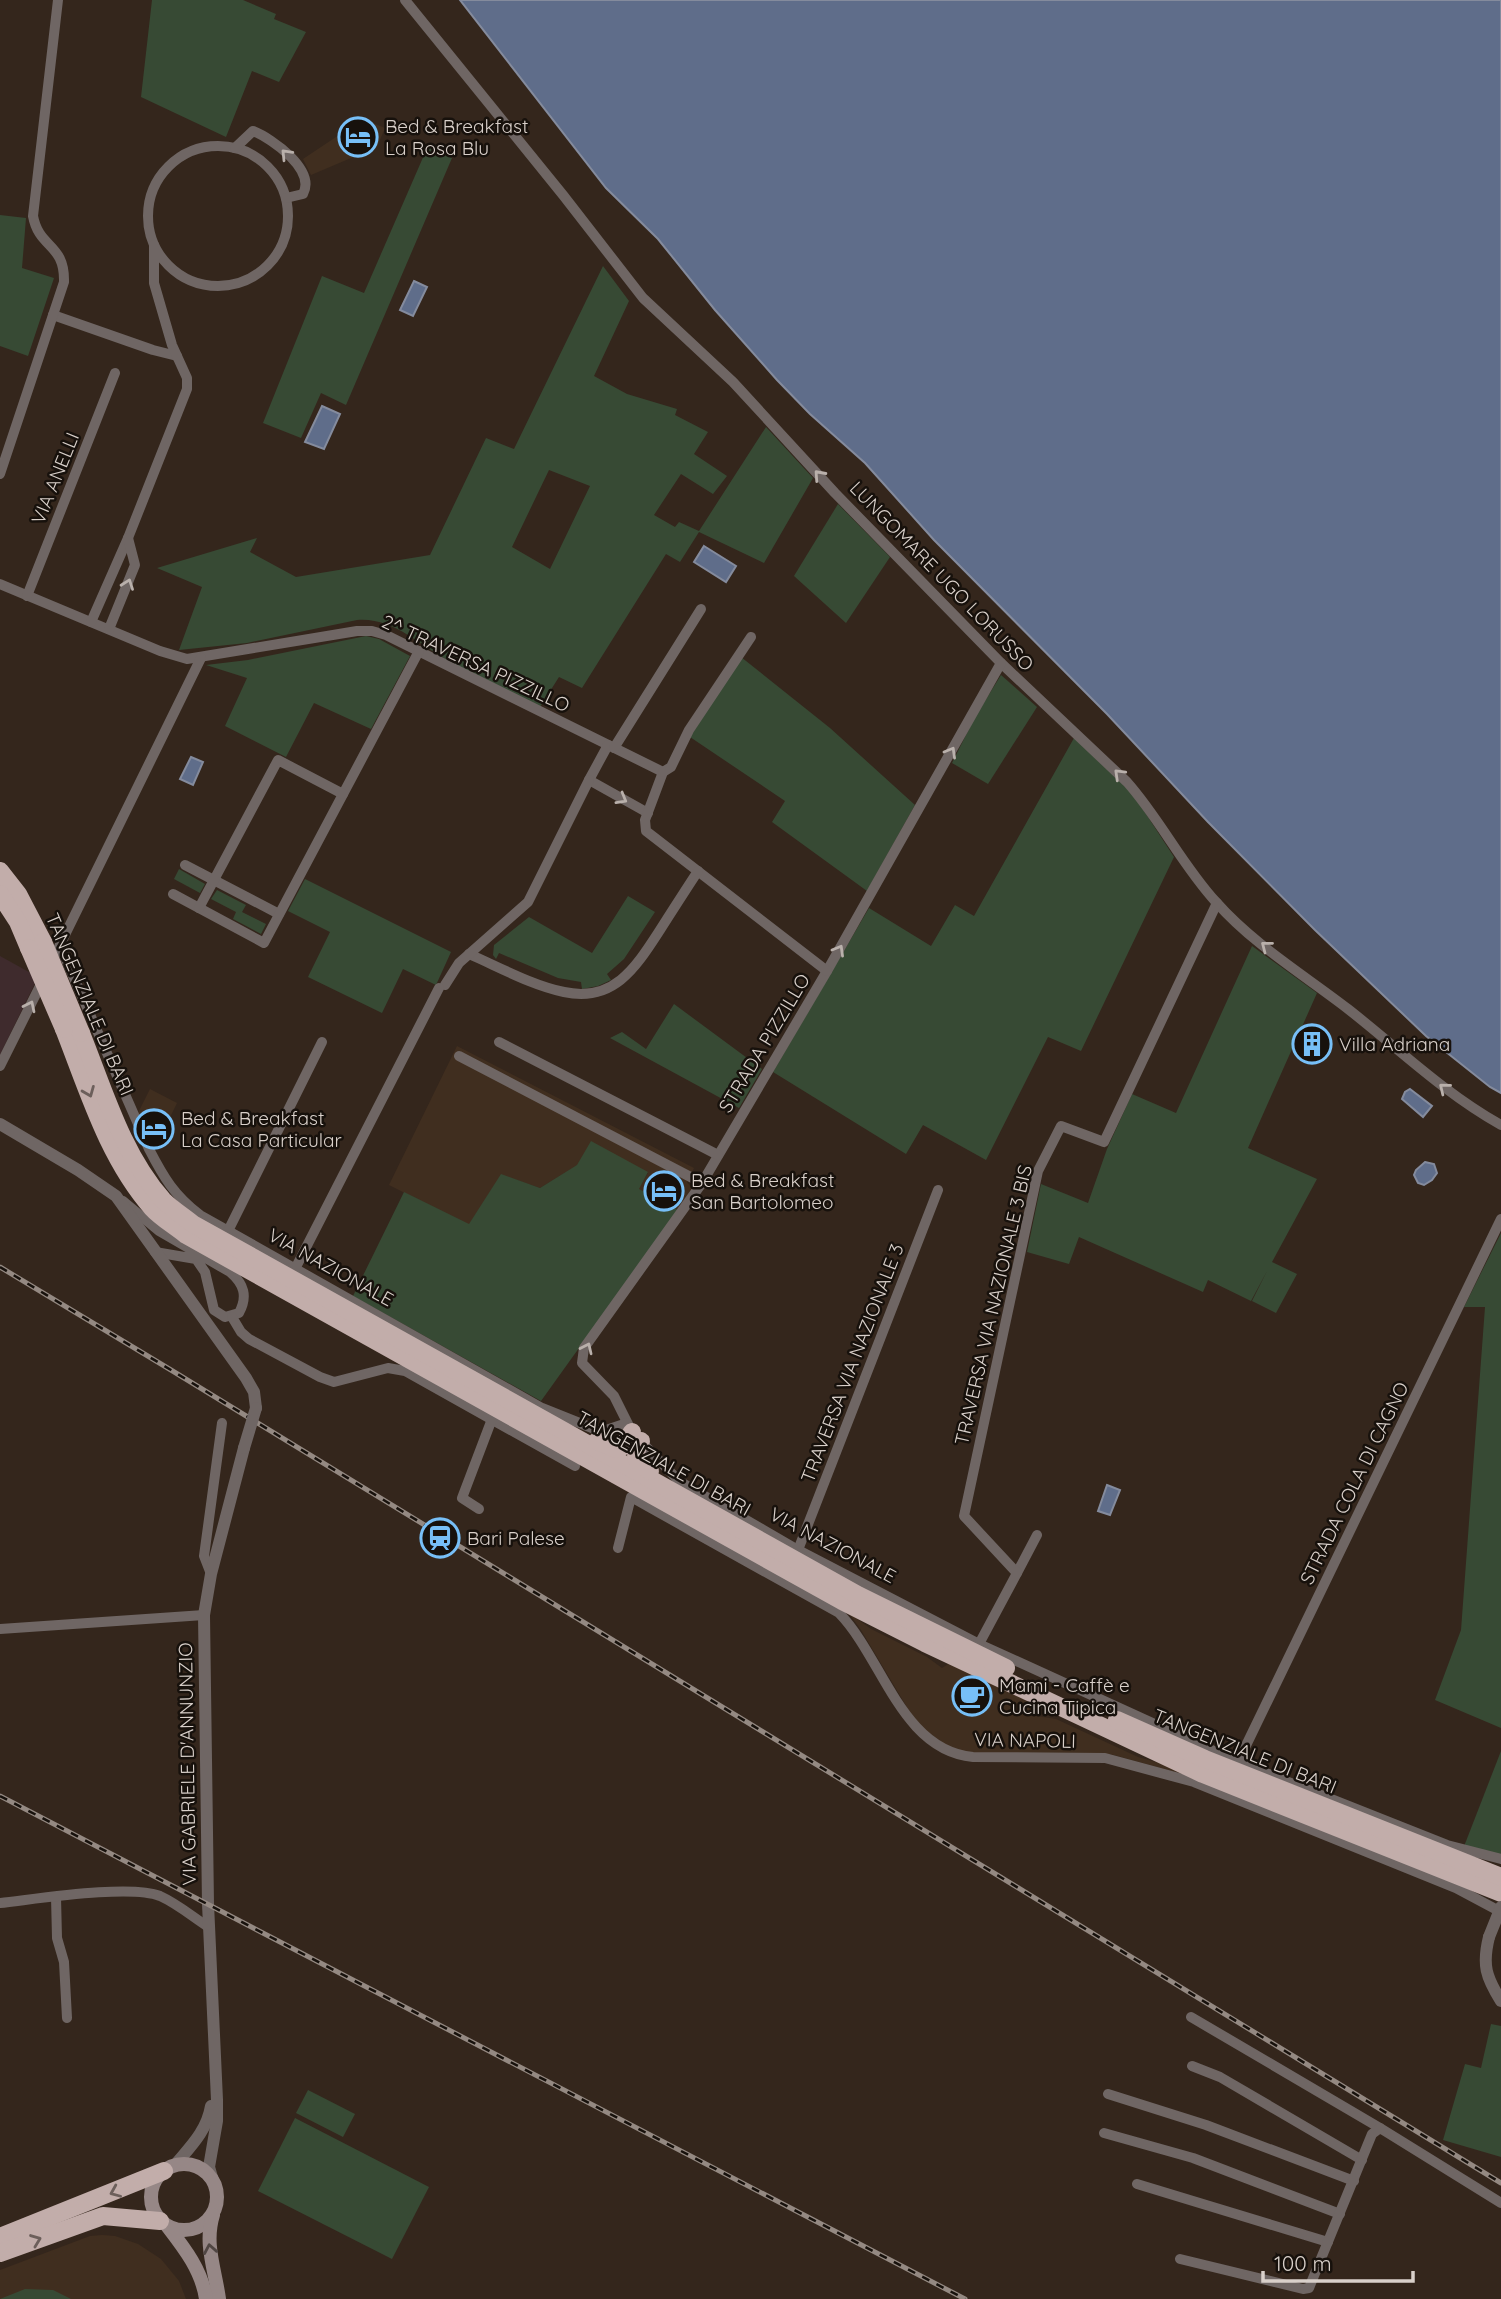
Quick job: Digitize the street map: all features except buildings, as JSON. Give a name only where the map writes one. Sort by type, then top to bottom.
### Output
[{"type":"highway","name":"TANGENZIALE DI BARI","points":[[0,871],[18,894],[44,945],[121,1133],[143,1172],[164,1200],[193,1224],[858,1595],[1119,1722],[1501,1877]]},
{"type":"highway","name":"TANGENZIALE DI BARI","points":[[0,894],[18,922],[44,945],[64,1029],[107,1138],[130,1178],[153,1209],[186,1235],[842,1601],[925,1643],[1203,1774],[1501,1893]]},
{"type":"highway","points":[[532,1413],[567,1425],[616,1449],[622,1447],[633,1432]]},
{"type":"highway","points":[[633,1432],[638,1463],[656,1474],[666,1489]]},
{"type":"highway","points":[[0,2253],[169,2168]]},
{"type":"highway","points":[[0,2237],[69,2219],[103,2216],[163,2223]]},
{"type":"main road","points":[[186,2164],[197,2166],[214,2181],[217,2203],[208,2230],[211,2293],[194,2263],[153,2210],[150,2197],[153,2184],[169,2168],[186,2164]]},
{"type":"main road","points":[[163,2223],[177,2230],[198,2228],[214,2213]]},
{"type":"street","points":[[0,474],[64,282],[64,268],[58,252],[40,235],[33,216],[58,0]]},
{"type":"street","name":"LUNGOMARE UGO LORUSSO","points":[[405,0],[563,195],[643,299],[733,382],[835,493],[1001,663],[1127,782],[1146,803],[1189,870],[1217,903],[1245,930],[1380,1034],[1456,1098],[1501,1125]]},
{"type":"street","points":[[235,148],[253,131],[266,136],[282,148],[303,172],[306,188],[303,194],[286,198]]},
{"type":"street","points":[[215,146],[235,148],[252,155],[267,166],[279,181],[286,198],[288,217],[285,236],[278,253],[266,267],[250,278],[232,285],[214,286],[195,282],[178,274],[164,261],[154,245],[148,227],[148,207],[153,188],[163,171],[178,158],[195,149],[215,146]]},
{"type":"street","points":[[91,622],[128,538],[187,389],[187,378],[159,308],[154,283],[154,245]]},
{"type":"street","points":[[53,315],[177,356]]},
{"type":"street","name":"VIA ANELLI","points":[[27,596],[116,373]]},
{"type":"street","points":[[109,629],[135,565],[128,538]]},
{"type":"street","name":"2^ TRAVERSA PIZZILLO","points":[[0,584],[176,657],[201,658],[357,631],[372,631],[419,651],[663,772]]},
{"type":"street","points":[[295,1269],[442,987],[468,954],[528,901],[589,780],[701,609]]},
{"type":"street","points":[[751,637],[689,730],[671,767],[663,772],[645,820],[646,831],[827,971]]},
{"type":"street","points":[[173,894],[264,943],[419,651]]},
{"type":"street","points":[[0,1066],[44,945],[201,658]]},
{"type":"street","name":"STRADA PIZZILLO","points":[[633,1432],[614,1396],[582,1363],[584,1348],[702,1183],[827,971],[1001,663]]},
{"type":"street","points":[[199,908],[278,760],[343,794]]},
{"type":"street","points":[[589,780],[648,813]]},
{"type":"street","points":[[185,864],[279,914]]},
{"type":"street","points":[[468,954],[565,993],[580,994],[610,988],[633,970],[698,871]]},
{"type":"street","name":"TRAVERSA VIA NAZIONALE 3 BIS","points":[[1017,1573],[964,1516],[1038,1171],[1060,1126],[1104,1142],[1217,903]]},
{"type":"street","name":"VIA NAZIONALE","points":[[44,945],[164,1179],[179,1199],[200,1216],[542,1408],[597,1430],[633,1432],[688,1487],[798,1550],[979,1644],[1238,1762],[1447,1845],[1501,1859]]},
{"type":"street","points":[[228,1231],[322,1042]]},
{"type":"street","points":[[499,1042],[718,1155]]},
{"type":"street","points":[[460,1056],[702,1183]]},
{"type":"street","points":[[0,1124],[78,1170],[159,1231],[230,1272],[240,1280],[244,1289],[243,1306],[239,1313],[232,1317],[219,1315],[214,1310],[202,1264],[196,1259],[155,1252]]},
{"type":"street","name":"TRAVERSA VIA NAZIONALE 3","points":[[798,1550],[938,1190]]},
{"type":"street","points":[[116,1196],[181,1289]]},
{"type":"street","name":"STRADA COLA DI CAGNO","points":[[1238,1762],[1501,1219]]},
{"type":"street","points":[[146,1238],[151,1232],[159,1231]]},
{"type":"street","points":[[159,1231],[181,1289]]},
{"type":"street","points":[[175,1270],[185,1258]]},
{"type":"street","name":"VIA GABRIELE D'ANNUNZIO","points":[[181,1289],[246,1378],[254,1392],[256,1408],[211,1574],[204,1615],[205,1782],[215,2085]]},
{"type":"street","points":[[232,1317],[249,1339],[320,1377],[334,1382],[388,1368],[405,1371],[576,1466]]},
{"type":"street","points":[[479,1509],[462,1498],[492,1419]]},
{"type":"street","points":[[211,1574],[204,1556],[222,1423]]},
{"type":"street","name":"VIA NAPOLI","points":[[618,1548],[631,1497],[839,1613],[854,1628],[911,1723],[947,1752],[973,1757],[1105,1758],[1154,1769],[1194,1782],[1456,1888],[1501,1909]]},
{"type":"street","points":[[979,1644],[1037,1535]]},
{"type":"street","points":[[0,1629],[204,1615]]},
{"type":"street","points":[[0,1903],[146,1892],[163,1897],[210,1928]]},
{"type":"street","points":[[56,1897],[57,1938],[64,1962],[67,2018]]},
{"type":"street","points":[[1501,1909],[1489,1937],[1485,1955],[1486,1972],[1501,2001]]},
{"type":"street","points":[[1191,2017],[1501,2203]]},
{"type":"street","points":[[1192,2066],[1220,2077],[1362,2160]]},
{"type":"street","points":[[169,2168],[198,2138],[209,2119],[215,2085]]},
{"type":"street","points":[[214,2181],[209,2167],[217,2121],[215,2085]]},
{"type":"street","points":[[1108,2094],[1206,2125],[1354,2181]]},
{"type":"street","points":[[1180,2259],[1303,2289],[1309,2288],[1372,2134],[1380,2128]]},
{"type":"street","points":[[1104,2133],[1193,2158],[1340,2214]]},
{"type":"street","points":[[1137,2184],[1328,2242]]},
{"type":"shaded area","name":"Bed & Breakfast La Rosa Blu","points":[[363,119],[385,128],[377,147],[311,175],[303,159]]},
{"type":"shaded area","points":[[0,956],[38,977],[0,1055]]},
{"type":"shaded area","points":[[457,1046],[694,1168],[687,1182],[692,1188],[678,1210],[638,1189],[648,1173],[578,1165],[540,1188],[501,1175],[469,1225],[389,1185]]},
{"type":"shaded area","name":"Bed & Breakfast La Casa Particular","points":[[150,1089],[177,1103],[157,1144],[150,1142],[137,1115]]},
{"type":"shaded area","points":[[848,1612],[871,1629],[927,1657],[942,1668],[950,1663],[1036,1705],[1036,1716],[1056,1719],[1138,1757],[1167,1765],[1193,1777],[1110,1754],[969,1753],[950,1748],[919,1726]]},
{"type":"shaded area","points":[[90,2236],[115,2236],[138,2244],[161,2259],[179,2281],[186,2299],[0,2299],[0,2270]]},
{"type":"green space","points":[[152,0],[243,0],[276,14],[274,19],[306,32],[279,82],[252,71],[226,137],[141,97]]},
{"type":"green space","points":[[428,146],[452,158],[346,405],[321,393],[301,438],[263,423],[322,276],[364,293]]},
{"type":"green space","points":[[0,215],[26,218],[22,268],[54,278],[28,356],[0,346]]},
{"type":"green space","points":[[603,266],[629,301],[594,376],[627,394],[677,409],[675,415],[708,432],[694,454],[727,476],[713,494],[681,474],[654,515],[675,527],[679,522],[699,531],[766,427],[813,478],[764,563],[699,532],[680,562],[666,554],[582,688],[559,677],[540,707],[438,655],[394,627],[370,620],[357,620],[247,643],[179,650],[202,587],[157,568],[257,538],[250,552],[296,577],[430,555],[486,438],[514,449]],"holes":[[[549,470],[590,486],[550,569],[512,547]]]},
{"type":"green space","points":[[838,504],[890,557],[846,623],[794,576]]},
{"type":"green space","points":[[366,636],[379,639],[410,656],[371,729],[314,703],[286,757],[225,726],[247,678],[206,665],[248,660]]},
{"type":"green space","points":[[741,657],[830,728],[915,805],[867,891],[772,822],[785,801],[690,737]]},
{"type":"green space","points":[[1001,675],[1037,707],[988,784],[952,763],[975,717]]},
{"type":"green space","points":[[1074,738],[1133,794],[1174,857],[1081,1051],[1048,1037],[986,1160],[923,1125],[906,1154],[773,1072],[869,908],[931,946],[955,905],[974,916]]},
{"type":"green space","points":[[179,869],[205,884],[200,893],[174,879]]},
{"type":"green space","points":[[305,879],[451,952],[436,985],[403,969],[382,1013],[308,977],[330,932],[288,911]]},
{"type":"green space","points":[[217,890],[246,905],[242,912],[266,924],[261,934],[233,919],[236,912],[211,899]]},
{"type":"green space","points":[[628,896],[655,912],[624,959],[607,974],[611,980],[598,986],[582,989],[581,982],[558,978],[499,953],[496,959],[493,955],[494,945],[529,917],[592,953]]},
{"type":"green space","points":[[1252,946],[1317,993],[1248,1148],[1317,1179],[1272,1262],[1297,1274],[1276,1313],[1252,1301],[1267,1271],[1251,1301],[1208,1280],[1203,1292],[1079,1237],[1069,1264],[1027,1252],[1041,1184],[1088,1203],[1107,1149],[1132,1094],[1176,1113]]},
{"type":"green space","points":[[674,1004],[762,1069],[739,1108],[610,1038],[622,1032],[646,1049]]},
{"type":"green space","points":[[591,1141],[648,1172],[639,1189],[678,1210],[541,1401],[353,1296],[404,1192],[469,1224],[501,1174],[540,1188],[577,1165]]},
{"type":"green space","points":[[1501,1233],[1501,1728],[1435,1700],[1461,1630],[1485,1307],[1464,1307]]},
{"type":"green space","points":[[1501,1751],[1501,1863],[1463,1849]]},
{"type":"green space","points":[[1491,2024],[1501,2026],[1501,2157],[1443,2140],[1465,2064],[1481,2068]]},
{"type":"green space","points":[[308,2090],[355,2114],[343,2137],[296,2113]]},
{"type":"green space","points":[[295,2118],[429,2187],[392,2259],[258,2191]]},
{"type":"green space","points":[[25,2289],[53,2290],[71,2299],[0,2299]]},
{"type":"water","points":[[460,0],[1501,0],[1501,1093],[1426,1036],[1315,930],[1208,822],[1107,714],[934,540],[865,463],[777,380],[715,310],[658,239],[606,188]]},
{"type":"water","points":[[414,281],[427,287],[413,316],[400,310]]},
{"type":"water","points":[[322,406],[340,414],[324,449],[305,442]]},
{"type":"water","points":[[704,546],[736,566],[726,582],[694,562]]},
{"type":"water","points":[[191,757],[203,762],[193,785],[180,779]]},
{"type":"water","points":[[1410,1089],[1432,1106],[1423,1117],[1402,1099]]},
{"type":"water","points":[[1425,1162],[1434,1164],[1437,1173],[1424,1185],[1418,1183],[1414,1175]]},
{"type":"water","points":[[1107,1485],[1120,1490],[1110,1515],[1098,1511]]},
{"type":"railway","points":[[0,1267],[1501,2183]]},
{"type":"railway","points":[[0,1796],[965,2299]]},
{"type":"place","name":"Bed & Breakfast La Rosa Blu","points":[[358,137]]},
{"type":"place","name":"Villa Adriana","points":[[1312,1044]]},
{"type":"place","name":"Bed & Breakfast La Casa Particular","points":[[154,1129]]},
{"type":"place","name":"Bed & Breakfast San Bartolomeo","points":[[664,1191]]},
{"type":"place","name":"Bari Palese","points":[[440,1538]]},
{"type":"place","name":"Mami - Caffè e Cucina Tipica","points":[[972,1696]]}]
